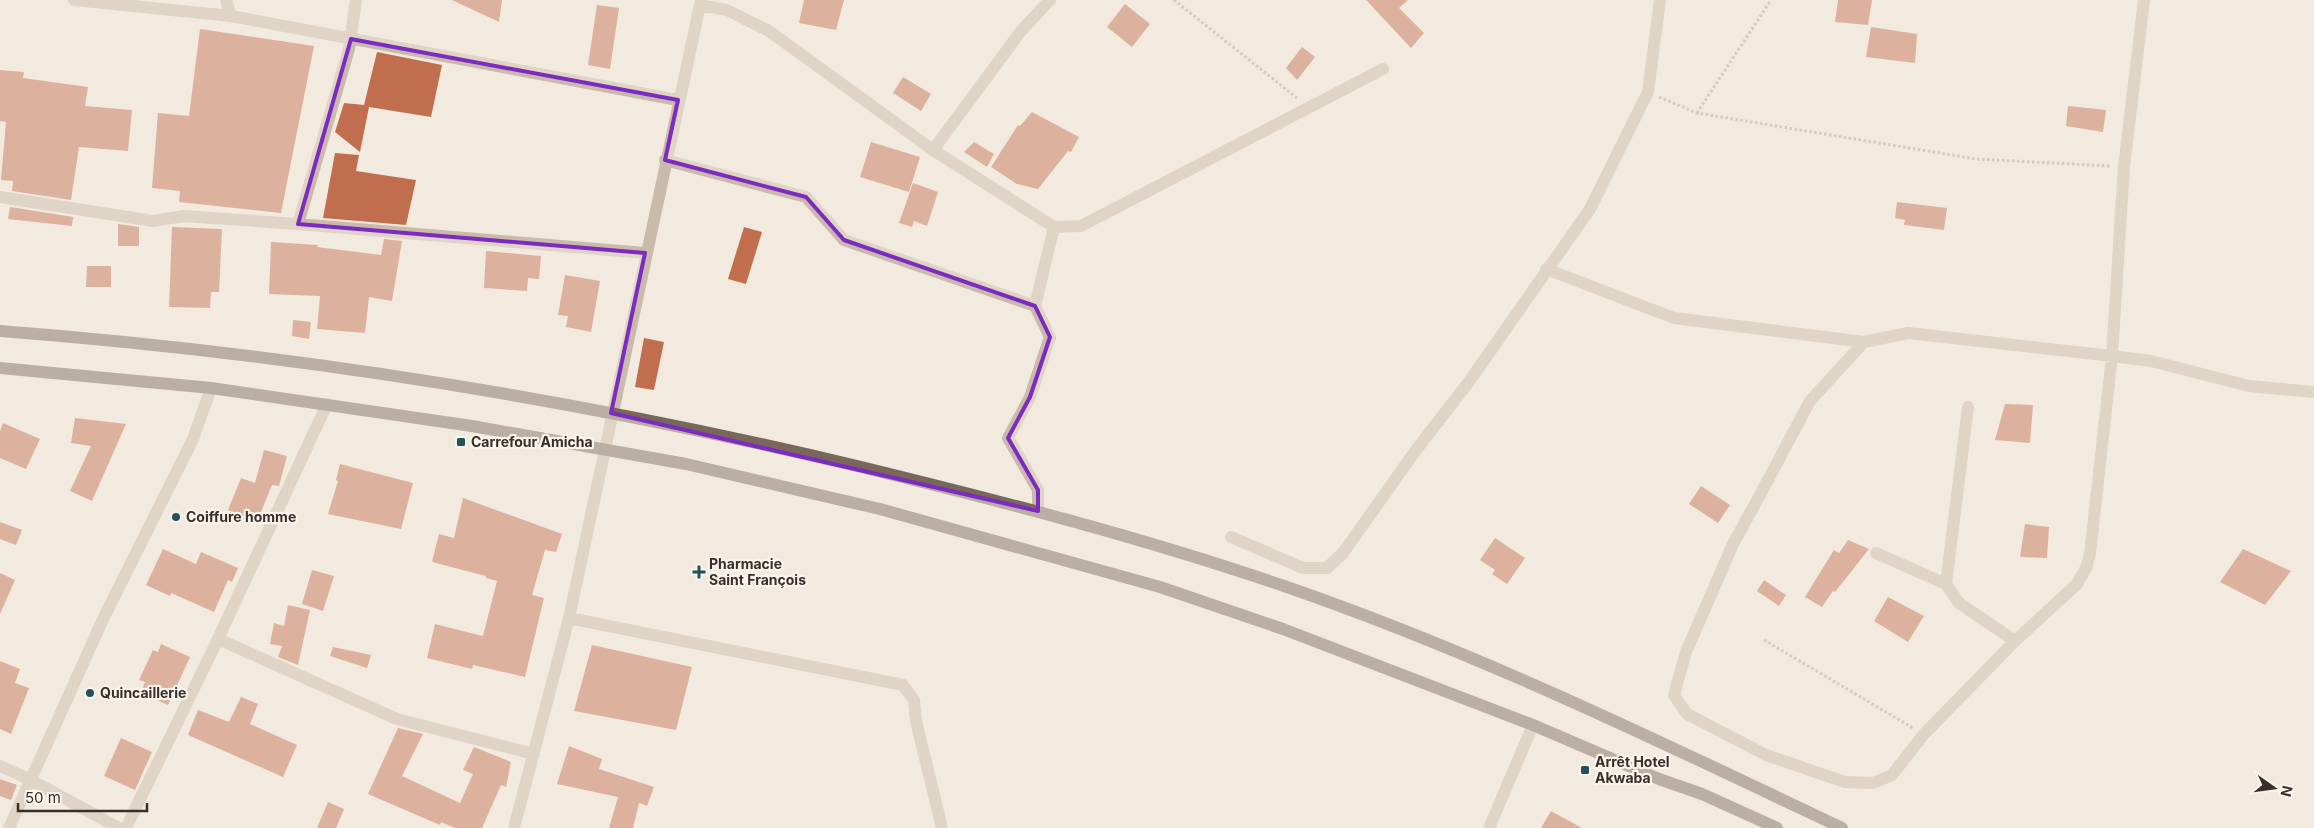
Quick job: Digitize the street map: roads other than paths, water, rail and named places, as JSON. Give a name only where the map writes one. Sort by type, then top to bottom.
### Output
[{"type":"main road","points":[[0,331],[210,350],[456,384],[718,433],[1038,511],[1124,534],[1287,587],[1428,641],[1614,719],[1842,828]]},
{"type":"main road","points":[[0,368],[211,388],[327,404],[603,448],[686,464],[880,509],[1160,587],[1283,628],[1533,725],[1650,775],[1702,794],[1777,828]]},
{"type":"street","points":[[74,0],[231,16],[678,100]]},
{"type":"street","points":[[226,0],[231,16]]},
{"type":"street","points":[[298,224],[351,39],[356,0]]},
{"type":"street","points":[[933,150],[1020,32],[1050,0]]},
{"type":"street","points":[[1231,537],[1303,568],[1327,568],[1343,552],[1416,450],[1468,383],[1546,269],[1590,209],[1648,92],[1660,0]]},
{"type":"street","points":[[1864,342],[1810,401],[1760,493],[1733,544],[1686,652],[1674,695],[1686,714],[1766,755],[1846,782],[1873,783],[1892,775],[1924,734],[2015,641],[2077,584],[2086,568],[2090,554],[2112,356],[2124,167],[2144,0]]},
{"type":"street","points":[[514,828],[569,618],[603,448],[700,3],[727,10],[769,30],[933,150],[1054,227],[1080,226],[1383,69]]},
{"type":"street","points":[[665,160],[806,197],[844,240],[1036,306]]},
{"type":"street","points":[[0,197],[153,221],[184,216],[645,253]]},
{"type":"street","points":[[1038,511],[1038,490],[1008,438],[1030,397],[1050,336],[1036,306],[1054,227]]},
{"type":"street","points":[[1546,269],[1674,318],[1864,342],[1908,333],[2112,356],[2151,361],[2249,386],[2314,392]]},
{"type":"street","points":[[9,828],[104,616],[192,439],[211,388]]},
{"type":"street","points":[[126,828],[218,639],[327,404]]},
{"type":"street","points":[[1946,584],[1968,407]]},
{"type":"street","points":[[1876,553],[1946,584],[1959,603],[2015,641]]},
{"type":"street","points":[[569,618],[903,685],[914,700],[916,720],[942,828]]},
{"type":"street","points":[[218,639],[397,719],[534,754]]},
{"type":"street","points":[[1489,828],[1533,725]]},
{"type":"street","points":[[0,766],[31,780],[119,828]]},
{"type":"place","name":"Carrefour Amicha","points":[[461,442]]},
{"type":"place","name":"Coiffure homme","points":[[176,517]]},
{"type":"place","name":"Pharmacie Saint François","points":[[699,572]]},
{"type":"place","name":"Quincaillerie","points":[[90,693]]},
{"type":"place","name":"Arrêt Hotel Akwaba","points":[[1585,770]]}]
